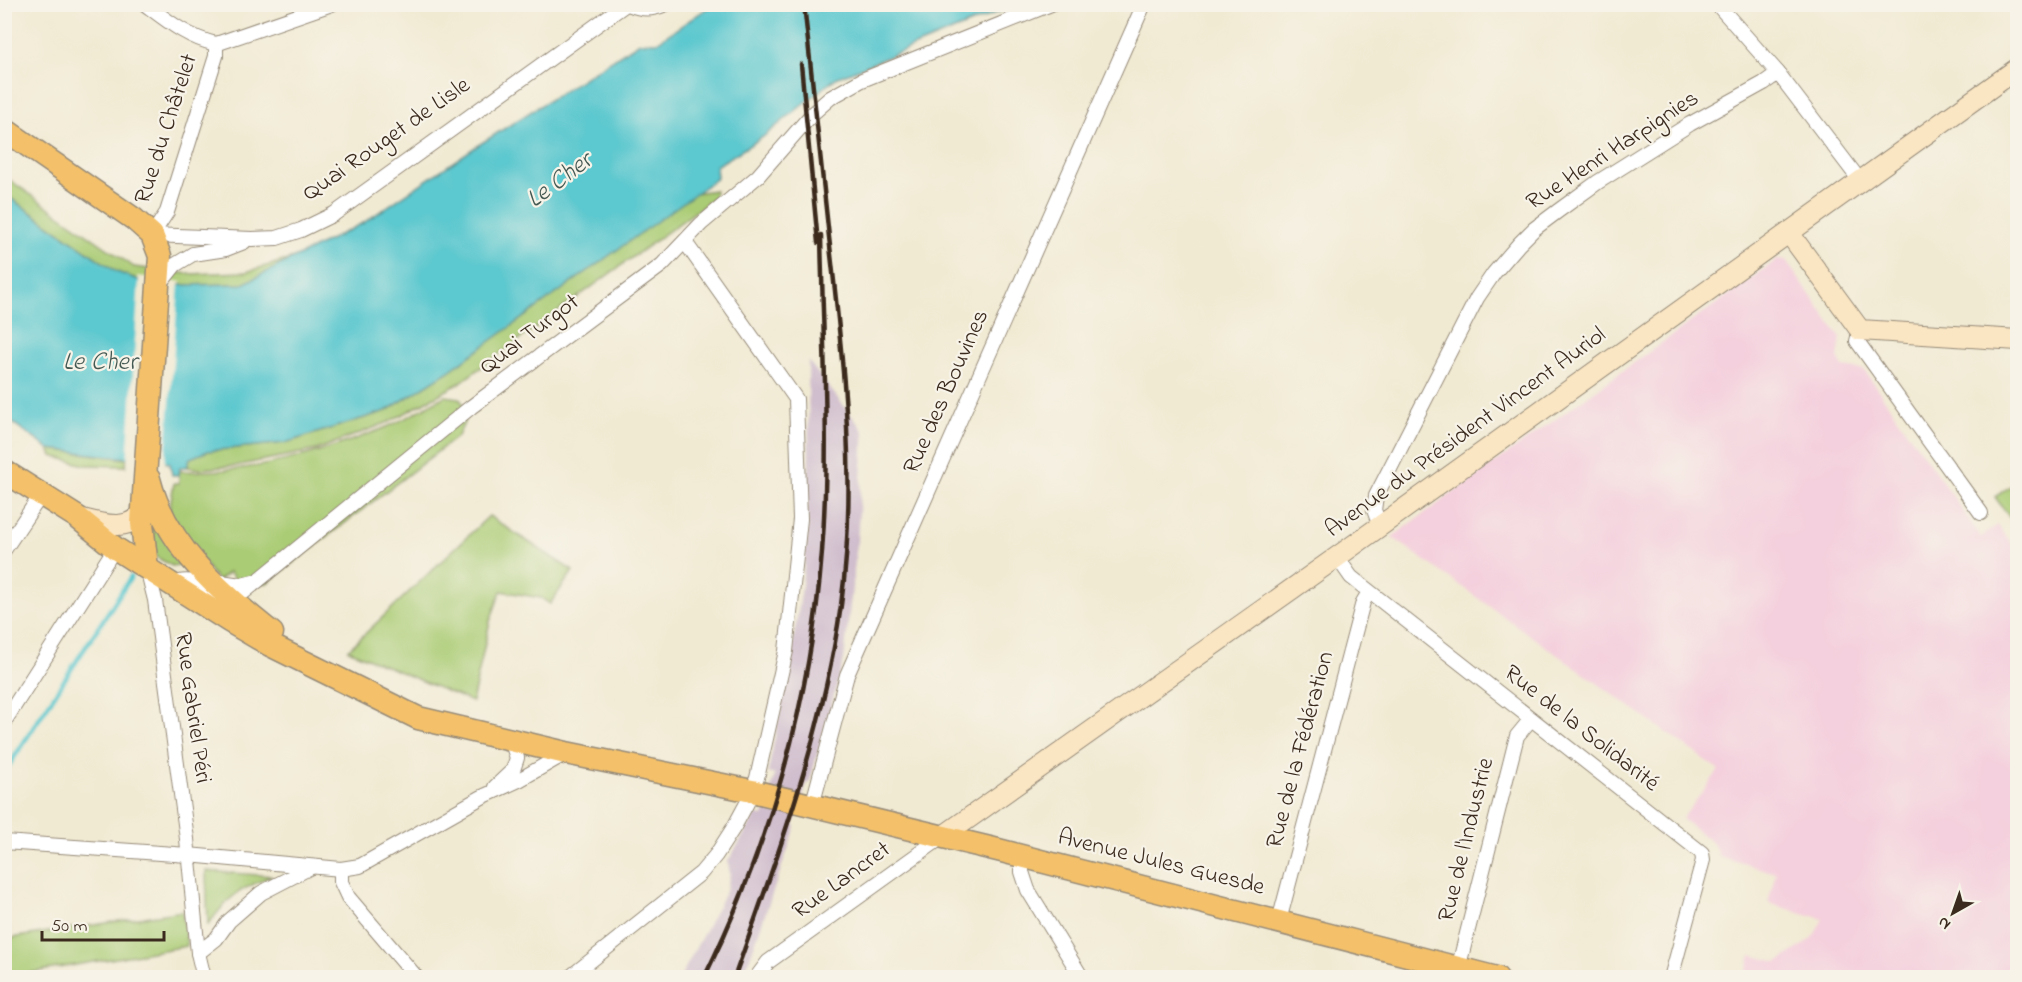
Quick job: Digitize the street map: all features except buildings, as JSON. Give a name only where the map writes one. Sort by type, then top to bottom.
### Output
[{"type":"main road","name":"Avenue du Président Vincent Auriol","points":[[942,837],[1337,557],[2018,68]]},
{"type":"main road","points":[[4,129],[134,219],[152,235],[160,256],[167,264],[157,287],[148,481],[136,518],[115,548]]},
{"type":"main road","points":[[1789,233],[1860,330],[2018,340]]},
{"type":"main road","points":[[4,471],[76,517],[115,548],[254,636],[313,666]]},
{"type":"main road","points":[[148,481],[171,534],[199,568],[233,601],[313,666]]},
{"type":"main road","points":[[76,517],[101,525],[120,526],[136,518]]},
{"type":"main road","points":[[136,518],[147,568]]},
{"type":"main road","name":"Avenue Jules Guesde","points":[[313,666],[418,718],[566,753],[752,791],[1022,856],[1279,921],[1457,972],[1497,978]]},
{"type":"street","name":"Rue du Châtelet","points":[[145,4],[175,27],[216,44],[216,56],[167,212],[152,235]]},
{"type":"street","points":[[216,44],[332,4]]},
{"type":"street","points":[[627,4],[639,9],[652,10],[666,4]]},
{"type":"street","name":"Quai Rouget de Lisle","points":[[152,235],[252,240],[277,238],[301,230],[334,214],[627,4]]},
{"type":"street","name":"Quai Turgot","points":[[233,601],[471,407],[662,266],[700,224],[758,176],[813,112],[830,98],[862,80],[1051,4]]},
{"type":"street","name":"Rue des Bouvines","points":[[812,806],[847,675],[1144,4]]},
{"type":"street","points":[[1717,4],[1778,73],[1861,182]]},
{"type":"street","name":"Rue Henri Harpignies","points":[[1380,526],[1374,510],[1376,496],[1472,306],[1494,273],[1519,244],[1534,229],[1598,182],[1690,124],[1778,73]]},
{"type":"street","points":[[167,264],[193,254],[226,249],[252,240]]},
{"type":"street","points":[[568,978],[701,873],[716,855],[734,827],[752,791],[786,651],[800,519],[796,399],[685,242]]},
{"type":"street","points":[[1860,330],[1857,341],[1982,513]]},
{"type":"street","points":[[4,550],[41,495]]},
{"type":"street","points":[[4,722],[115,548]]},
{"type":"street","name":"Rue de la Solidarité","points":[[1337,557],[1351,577],[1369,592],[1702,853],[1703,860],[1671,978]]},
{"type":"street","name":"Rue Gabriel Péri","points":[[147,568],[155,600],[188,855],[198,953],[204,978]]},
{"type":"street","points":[[155,600],[161,591],[172,584],[181,580],[191,580],[236,612],[252,617]]},
{"type":"street","points":[[212,580],[241,585],[260,581]]},
{"type":"street","name":"Rue de la Fédération","points":[[1279,921],[1363,602],[1369,592]]},
{"type":"street","name":"Rue de l'Industrie","points":[[1457,972],[1517,736],[1531,719]]},
{"type":"street","points":[[482,797],[513,770],[517,754],[505,738]]},
{"type":"street","points":[[4,842],[341,869],[360,866],[482,797],[519,780],[566,753]]},
{"type":"street","name":"Rue Lancret","points":[[759,976],[768,962],[942,837]]},
{"type":"street","points":[[1022,856],[1022,872],[1028,890],[1082,978]]},
{"type":"street","points":[[198,953],[216,939],[229,921],[261,893],[312,867]]},
{"type":"street","points":[[341,869],[341,882],[348,897],[417,978]]},
{"type":"shaded area","points":[[1777,260],[1786,261],[1841,338],[1838,358],[1843,367],[1864,370],[1981,537],[1998,525],[2017,552],[2017,977],[1745,977],[1751,955],[1778,962],[1812,939],[1823,919],[1768,903],[1776,873],[1718,856],[1712,842],[1682,819],[1719,770],[1392,537]]},
{"type":"shaded area","points":[[808,361],[864,431],[857,543],[844,659],[809,784],[807,783],[794,825],[796,826],[743,977],[680,978],[726,891],[730,875],[728,861],[756,815],[763,816],[775,775],[768,773],[792,649],[807,537]]},
{"type":"green space","points":[[4,176],[134,267],[189,274],[246,272],[301,256],[243,284],[179,285],[139,280],[117,272],[5,194]]},
{"type":"green space","points":[[715,190],[714,198],[458,384],[389,422],[316,450],[235,466],[199,469],[187,467],[190,458],[208,451],[285,443],[386,411],[449,371],[695,193]]},
{"type":"green space","points":[[445,396],[459,398],[469,412],[458,436],[267,583],[240,585],[229,572],[218,581],[168,517],[174,483],[179,483],[179,471],[260,466],[313,453],[389,426]]},
{"type":"green space","points":[[49,449],[127,459],[126,466],[85,465],[52,456]]},
{"type":"green space","points":[[2017,482],[2018,525],[2016,526],[1995,497]]},
{"type":"green space","points":[[149,512],[187,564],[172,566],[156,557]]},
{"type":"green space","points":[[489,516],[573,571],[550,604],[541,598],[501,591],[490,621],[472,702],[348,650]]},
{"type":"green space","points":[[206,871],[272,876],[236,894],[208,925]]},
{"type":"green space","points":[[182,911],[187,946],[5,977],[5,939]]},
{"type":"water","name":"Le Cher","points":[[712,5],[1016,5],[836,78],[763,137],[716,166],[717,178],[449,371],[386,411],[285,443],[208,451],[190,458],[187,467],[180,467],[179,475],[172,475],[170,463],[49,449],[5,417],[4,194],[117,272],[139,280],[179,285],[243,284],[363,223],[477,146],[640,42],[657,42]]},
{"type":"pier","points":[[137,276],[182,282],[179,285],[165,466],[127,462],[139,280]]},
{"type":"waterway","points":[[4,773],[131,577]]},
{"type":"railway","points":[[734,978],[767,886],[811,747],[833,653],[846,559],[847,421],[804,4]]},
{"type":"railway","points":[[801,64],[818,243]]},
{"type":"railway","points":[[704,978],[728,928],[767,824],[784,770],[808,662],[822,552],[826,473],[821,235]]}]
